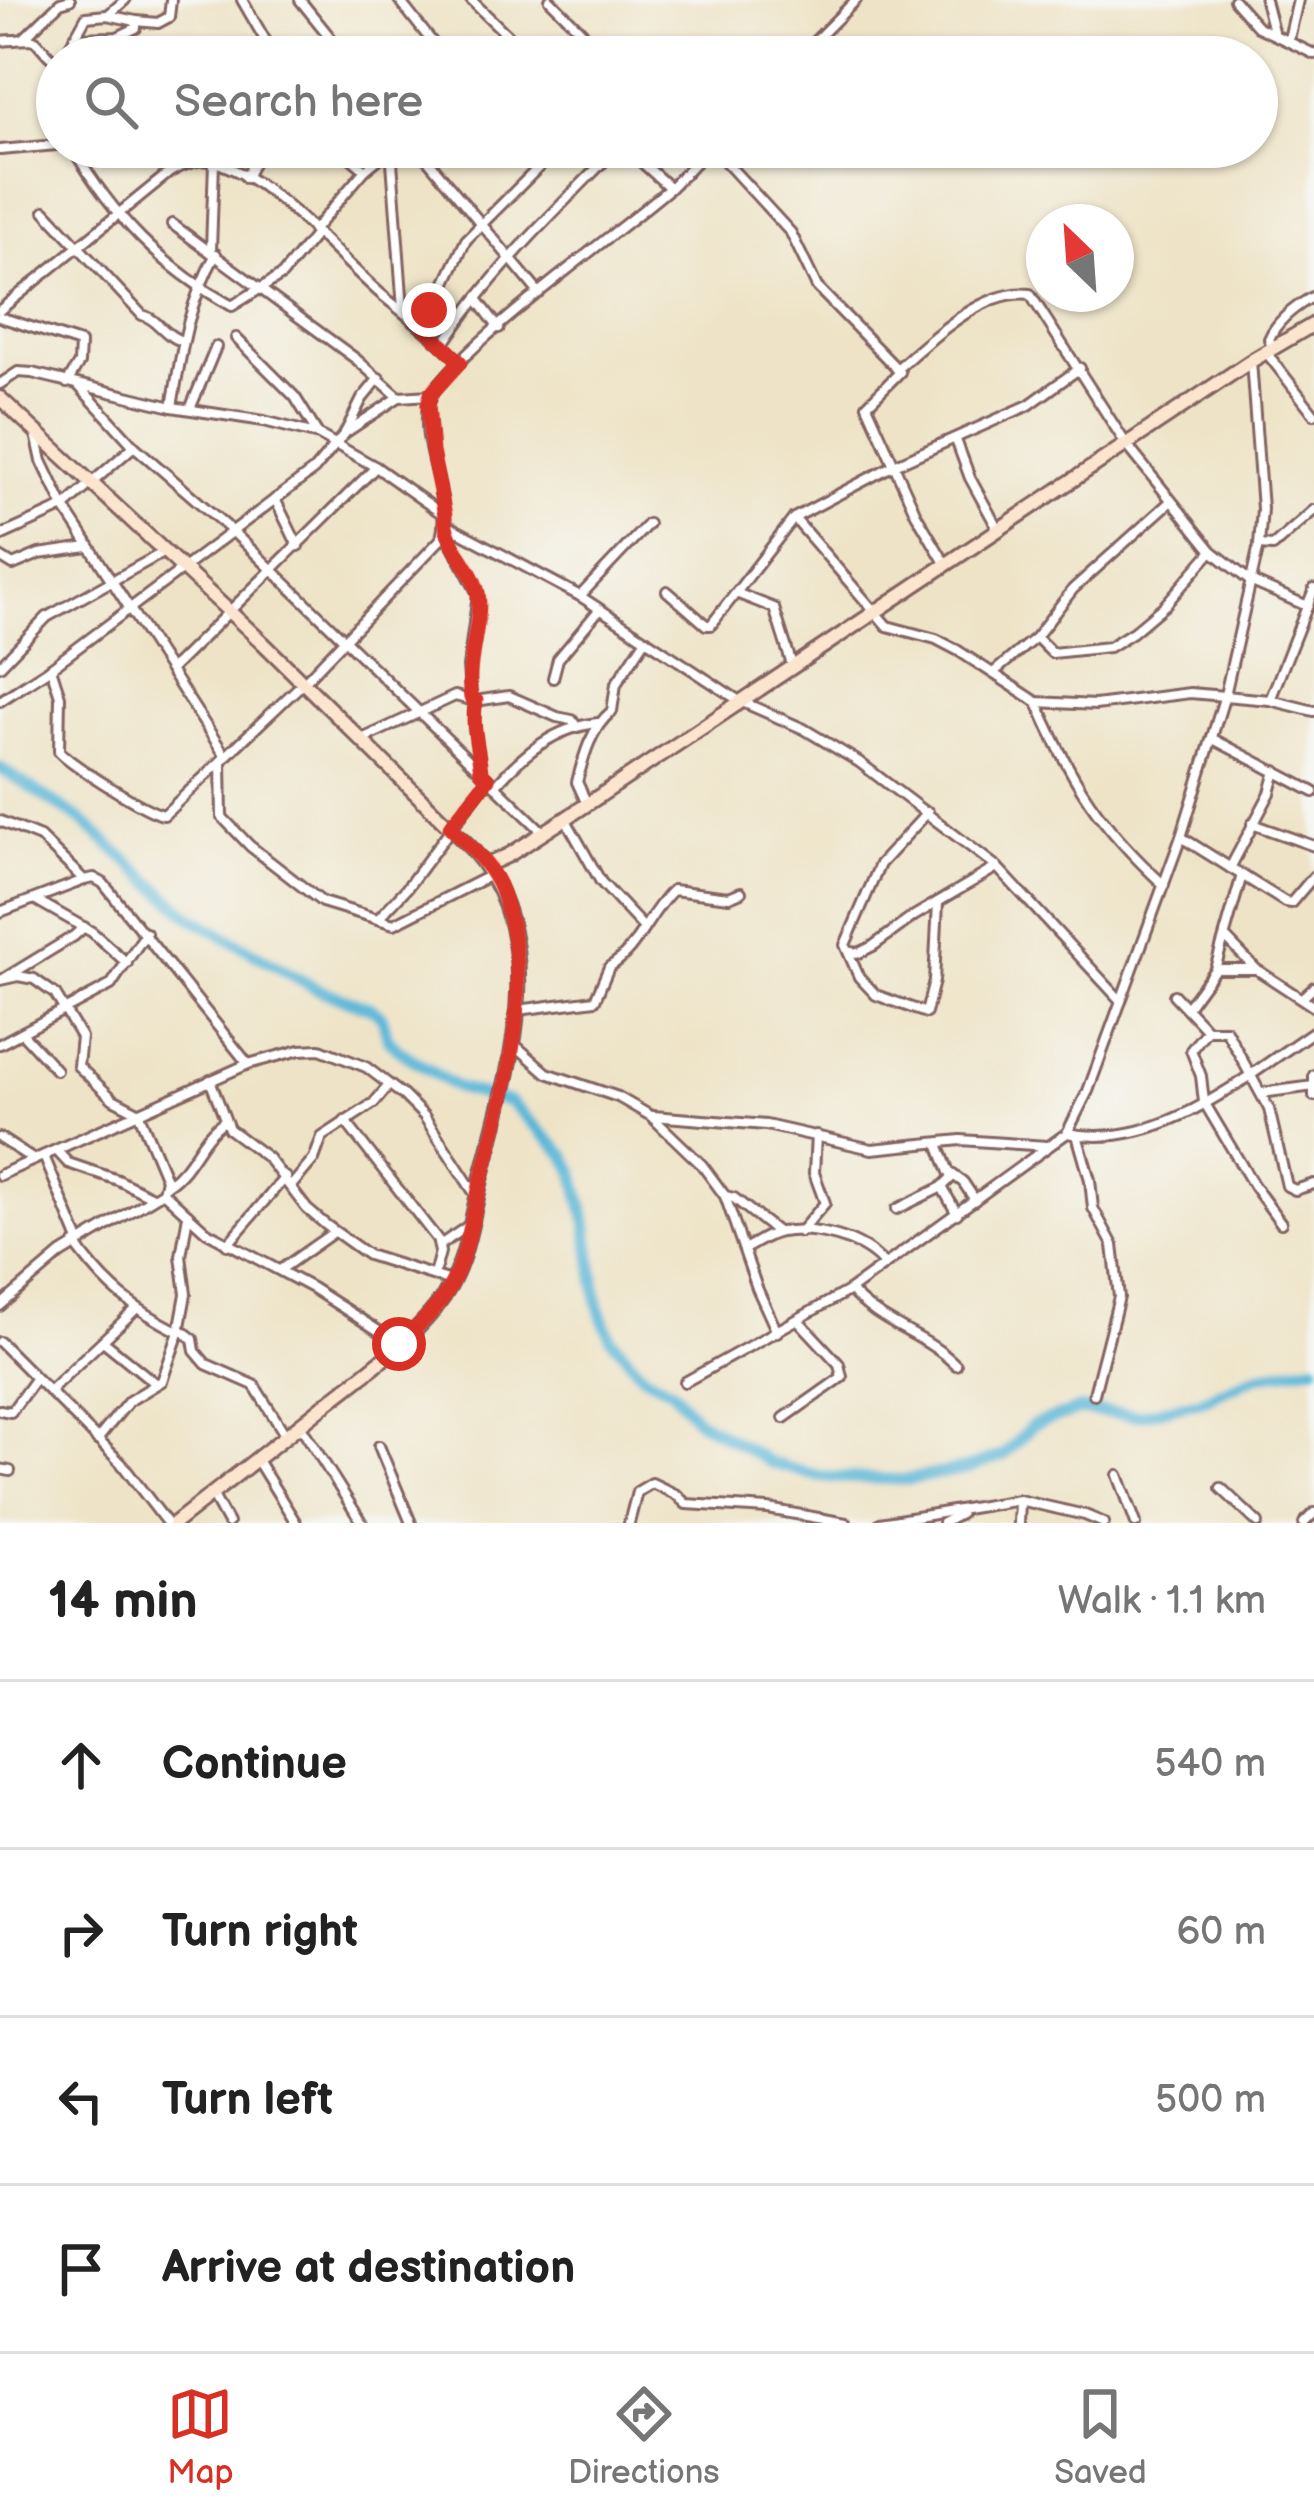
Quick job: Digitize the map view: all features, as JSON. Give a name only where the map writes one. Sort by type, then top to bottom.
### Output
[{"type":"main road","points":[[487,873],[792,664],[1314,324]]},
{"type":"main road","points":[[0,398],[304,682],[450,827],[487,873],[515,948],[518,1010],[514,1044],[453,1282],[432,1313],[399,1344],[171,1523]]},
{"type":"street","points":[[22,40],[60,3],[70,0]]},
{"type":"street","points":[[107,15],[125,0]]},
{"type":"street","points":[[75,36],[86,17],[164,21],[171,0]]},
{"type":"street","points":[[242,0],[263,36]]},
{"type":"street","points":[[300,0],[329,36]]},
{"type":"street","points":[[399,0],[427,36]]},
{"type":"street","points":[[472,0],[509,36]]},
{"type":"street","points":[[550,0],[586,36]]},
{"type":"street","points":[[817,36],[844,4],[856,0]]},
{"type":"street","points":[[1234,0],[1258,26],[1314,54]]},
{"type":"street","points":[[1265,0],[1274,32]]},
{"type":"street","points":[[1289,39],[1298,0]]},
{"type":"street","points":[[110,36],[128,35],[136,21]]},
{"type":"street","points":[[0,41],[36,41]]},
{"type":"street","points":[[0,151],[36,147]]},
{"type":"street","points":[[82,168],[141,243],[197,287],[232,306],[299,258],[314,232],[367,168]]},
{"type":"street","points":[[67,383],[79,362],[80,343],[0,314],[179,168]]},
{"type":"street","points":[[172,406],[182,341],[197,287],[214,252],[214,168]]},
{"type":"street","points":[[226,168],[246,178],[314,232],[460,362]]},
{"type":"street","points":[[246,178],[251,168]]},
{"type":"street","points":[[393,168],[404,310]]},
{"type":"street","points":[[435,168],[539,293]]},
{"type":"street","points":[[418,321],[439,297],[466,240],[537,168]]},
{"type":"street","points":[[442,345],[464,310],[510,257],[600,168]]},
{"type":"street","points":[[646,168],[670,188]]},
{"type":"street","points":[[488,779],[472,728],[468,667],[478,594],[444,523],[428,428],[431,394],[460,362],[688,168]]},
{"type":"street","points":[[725,168],[791,233],[817,287],[900,374],[867,404],[892,466],[946,563]]},
{"type":"street","points":[[45,211],[160,331],[182,341]]},
{"type":"street","points":[[172,224],[399,397]]},
{"type":"street","points":[[897,369],[951,322],[1025,292],[1035,297],[1126,444],[1212,551],[1250,581],[1305,605]]},
{"type":"street","points":[[1314,296],[1293,309],[1271,333],[1269,350],[1314,414]]},
{"type":"street","points":[[477,299],[499,328]]},
{"type":"street","points":[[236,338],[295,397],[319,435]]},
{"type":"street","points":[[190,409],[216,346]]},
{"type":"street","points":[[1094,1394],[1119,1297],[1113,1246],[1093,1208],[1088,1167],[1072,1134],[1181,837],[1225,695],[1259,545],[1263,488],[1251,361]]},
{"type":"street","points":[[667,591],[706,625],[717,620],[794,518],[892,466],[1029,406],[1080,368]]},
{"type":"street","points":[[0,384],[18,373],[264,421],[335,443],[376,467],[444,523],[580,596],[738,700],[830,743],[928,812],[997,867],[1121,1001]]},
{"type":"street","points":[[345,433],[379,378]]},
{"type":"street","points":[[80,386],[134,446],[231,530],[544,832]]},
{"type":"street","points":[[0,700],[52,668],[314,470],[345,433],[399,397],[431,394]]},
{"type":"street","points":[[36,430],[42,461],[64,508],[171,669],[224,759],[222,817],[238,835],[322,902],[377,920],[404,922],[487,873]]},
{"type":"street","points":[[956,440],[998,529]]},
{"type":"street","points":[[0,536],[64,508],[134,446]]},
{"type":"street","points":[[171,669],[376,467]]},
{"type":"street","points":[[274,498],[298,546]]},
{"type":"street","points":[[993,673],[1036,637],[1073,589],[1170,502]]},
{"type":"street","points":[[1259,545],[1274,546],[1314,510]]},
{"type":"street","points":[[794,518],[887,626],[935,639],[1037,703],[1066,769],[1101,823],[1163,885]]},
{"type":"street","points":[[52,668],[60,695],[59,751],[82,771],[151,813],[164,815],[304,682],[434,546],[444,523]]},
{"type":"street","points":[[580,596],[648,524]]},
{"type":"street","points":[[0,557],[13,565],[39,554],[88,547]]},
{"type":"street","points":[[1036,637],[1052,653],[1109,647],[1165,605],[1212,551]]},
{"type":"street","points":[[0,666],[47,617],[164,552]]},
{"type":"street","points":[[1270,700],[1314,589]]},
{"type":"street","points":[[736,593],[774,608],[792,664]]},
{"type":"street","points":[[553,678],[558,659],[599,610]]},
{"type":"street","points":[[587,804],[577,777],[598,723],[612,711],[616,684],[646,639]]},
{"type":"street","points":[[1037,703],[1095,705],[1190,693],[1270,700],[1314,711]]},
{"type":"street","points":[[362,740],[450,697],[509,696],[572,720],[575,726]]},
{"type":"street","points":[[377,920],[406,889],[488,779],[575,726],[598,723]]},
{"type":"street","points":[[1213,739],[1314,792]]},
{"type":"street","points":[[1230,868],[1270,793],[1276,771]]},
{"type":"street","points":[[928,812],[880,864],[845,945],[851,963],[876,995],[926,1013],[934,981],[938,902]]},
{"type":"street","points":[[565,819],[601,882],[643,926]]},
{"type":"street","points":[[0,820],[40,837],[84,880]]},
{"type":"street","points":[[1252,824],[1314,846]]},
{"type":"street","points":[[1181,837],[1291,903],[1314,876]]},
{"type":"street","points":[[851,952],[873,946],[997,867]]},
{"type":"street","points":[[1188,1006],[1215,969],[1242,875]]},
{"type":"street","points":[[0,912],[84,880],[103,883],[248,1064]]},
{"type":"street","points":[[518,1010],[596,1000],[609,967],[623,961],[643,926],[674,890],[729,897],[741,892]]},
{"type":"street","points":[[36,900],[84,927],[127,963]]},
{"type":"street","points":[[2,979],[84,927]]},
{"type":"street","points":[[0,1044],[111,985],[146,933]]},
{"type":"street","points":[[1226,938],[1256,969],[1314,1007]]},
{"type":"street","points":[[1215,969],[1256,969]]},
{"type":"street","points":[[2,979],[34,979],[55,994],[81,1037],[79,1066],[113,1099],[138,1112],[161,1192]]},
{"type":"street","points":[[1302,998],[1314,987]]},
{"type":"street","points":[[1174,995],[1207,1030]]},
{"type":"street","points":[[1281,1223],[1204,1102],[1202,1076],[1190,1050],[1207,1030],[1226,1030],[1262,1093],[1273,1121],[1286,1186],[1295,1190],[1314,1184]]},
{"type":"street","points":[[685,1382],[850,1290],[1048,1146],[1072,1134],[1128,1132],[1157,1124],[1251,1075],[1314,1031]]},
{"type":"street","points":[[22,1033],[56,1070]]},
{"type":"street","points":[[514,1044],[547,1072],[617,1097],[651,1115],[702,1165],[725,1196],[777,1332]]},
{"type":"street","points":[[0,1174],[248,1064],[287,1052],[320,1049],[344,1055],[389,1084],[424,1116],[477,1198]]},
{"type":"street","points":[[1314,1075],[1314,1096]]},
{"type":"street","points":[[210,1080],[224,1121],[289,1181],[307,1209],[334,1232],[380,1260],[453,1282]]},
{"type":"street","points":[[227,1245],[314,1159],[320,1140],[374,1103],[389,1084]]},
{"type":"street","points":[[1262,1093],[1314,1086]]},
{"type":"street","points":[[651,1115],[766,1124],[872,1149],[961,1140],[1048,1146]]},
{"type":"street","points":[[0,1306],[77,1243],[161,1192],[194,1162],[202,1140],[224,1121]]},
{"type":"street","points":[[345,1121],[440,1245]]},
{"type":"street","points":[[800,1232],[825,1203],[814,1173],[816,1135]]},
{"type":"street","points":[[0,1138],[39,1158],[88,1263],[136,1310],[193,1340],[206,1364],[254,1385],[286,1436]]},
{"type":"street","points":[[938,1144],[953,1177],[963,1182],[975,1200]]},
{"type":"street","points":[[56,1150],[68,1163],[161,1192],[227,1245],[280,1270],[399,1344]]},
{"type":"street","points":[[897,1209],[953,1177]]},
{"type":"street","points":[[942,1186],[957,1214]]},
{"type":"street","points":[[725,1196],[777,1232]]},
{"type":"street","points":[[98,1440],[129,1401],[162,1381],[186,1294],[181,1256],[188,1215]]},
{"type":"street","points":[[434,1275],[440,1245],[472,1222]]},
{"type":"street","points":[[280,1270],[334,1232]]},
{"type":"street","points":[[746,1248],[777,1232],[800,1232],[852,1241],[868,1248],[885,1265]]},
{"type":"street","points":[[850,1290],[868,1309],[935,1345],[956,1365]]},
{"type":"street","points":[[49,1391],[136,1310]]},
{"type":"street","points":[[784,1418],[842,1377],[839,1364],[799,1321]]},
{"type":"street","points":[[103,1341],[157,1384]]},
{"type":"street","points":[[0,1342],[98,1440],[171,1523]]},
{"type":"street","points":[[0,1410],[11,1412],[35,1378]]},
{"type":"street","points":[[300,1424],[362,1523]]},
{"type":"street","points":[[380,1446],[411,1523]]},
{"type":"street","points":[[256,1459],[296,1523]]},
{"type":"street","points":[[1118,1475],[1136,1523]]},
{"type":"street","points":[[629,1523],[638,1492],[652,1483],[686,1504],[712,1502],[846,1523]]},
{"type":"street","points":[[1221,1488],[1258,1523]]},
{"type":"street","points":[[212,1494],[228,1523]]},
{"type":"street","points":[[1018,1523],[1019,1500]]},
{"type":"street","points":[[880,1523],[1019,1500],[1104,1523]]},
{"type":"street","points":[[945,1523],[967,1511]]},
{"type":"street","points":[[1304,1523],[1314,1514]]},
{"type":"waterway","points":[[0,768],[81,820],[191,917],[317,989],[373,1009],[382,1017],[388,1039],[400,1051],[457,1088],[510,1102],[565,1155],[574,1171],[598,1305],[611,1338],[643,1375],[672,1390],[696,1419],[771,1463],[820,1477],[906,1480],[965,1469],[1004,1455],[1033,1425],[1078,1410],[1137,1415],[1201,1401],[1256,1376],[1314,1365]]},
{"type":"route","points":[[399,1344],[446,1294],[466,1249],[514,1044],[519,990],[501,891],[487,865],[450,827],[488,779],[481,772],[472,731],[476,701],[471,698],[468,680],[478,594],[443,529],[445,515],[428,428],[431,394],[460,362],[418,321],[429,310]]}]
